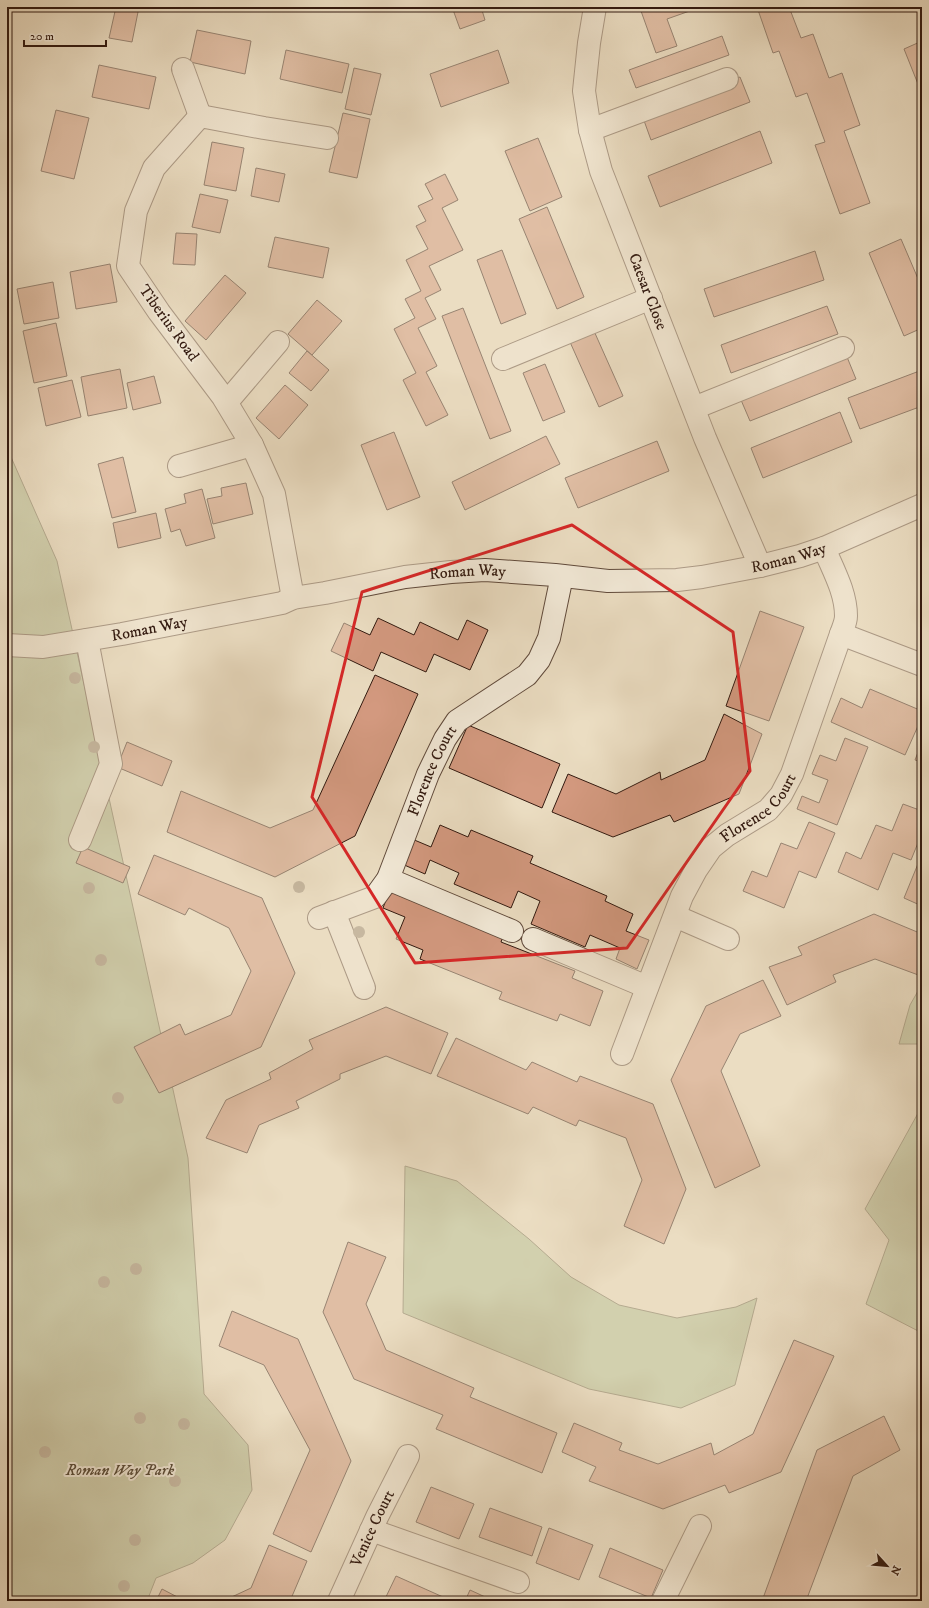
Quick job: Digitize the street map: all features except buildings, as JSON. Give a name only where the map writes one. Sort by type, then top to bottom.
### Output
[{"type":"street","name":"Caesar Close","points":[[595,7],[589,43],[584,91],[590,130],[601,172],[694,408],[760,566]]},
{"type":"street","points":[[183,69],[200,116],[327,138]]},
{"type":"street","points":[[590,130],[727,79]]},
{"type":"street","name":"Tiberius Road","points":[[200,116],[154,168],[136,210],[128,266],[159,312],[227,402],[252,445],[274,494],[293,598]]},
{"type":"street","points":[[503,359],[651,298]]},
{"type":"street","points":[[227,402],[278,342]]},
{"type":"street","points":[[694,408],[843,348]]},
{"type":"street","points":[[179,466],[252,445]]},
{"type":"street","name":"Roman Way","points":[[7,645],[43,647],[88,640],[282,603],[293,598],[405,577],[451,572],[485,570],[608,581],[677,580],[760,566],[800,556],[824,548],[922,505]]},
{"type":"street","name":"Florence Court","points":[[622,1054],[682,896],[696,870],[711,848],[727,835],[768,810],[781,795],[792,774],[846,618],[845,601],[824,548]]},
{"type":"street","name":"Florence Court","points":[[364,988],[326,915],[374,897],[388,879],[428,774],[445,739],[457,722],[527,675],[539,660],[550,638],[562,576]]},
{"type":"street","points":[[841,634],[922,665]]},
{"type":"street","points":[[80,840],[111,764],[88,640]]},
{"type":"street","points":[[388,879],[512,931]]},
{"type":"street","points":[[675,916],[728,939]]},
{"type":"street","points":[[533,939],[647,987]]},
{"type":"street","name":"Venice Court","points":[[339,1601],[371,1530],[408,1456]]},
{"type":"street","points":[[663,1601],[700,1526]]},
{"type":"street","points":[[371,1530],[518,1582]]},
{"type":"highlighted area","points":[[572,525],[733,632],[750,771],[627,948],[415,963],[312,797],[362,592]]},
{"type":"green space","name":"Roman Way Park","points":[[7,448],[57,561],[188,1158],[204,1394],[248,1445],[252,1490],[225,1540],[193,1563],[156,1578],[147,1601],[7,1601]]},
{"type":"green space","points":[[922,984],[922,1044],[899,1044],[910,1005]]},
{"type":"green space","points":[[922,1106],[922,1333],[866,1304],[889,1240],[865,1209]]},
{"type":"green space","points":[[405,1166],[457,1181],[529,1239],[571,1277],[619,1305],[677,1318],[736,1307],[757,1298],[735,1385],[681,1408],[589,1389],[403,1313]]}]
